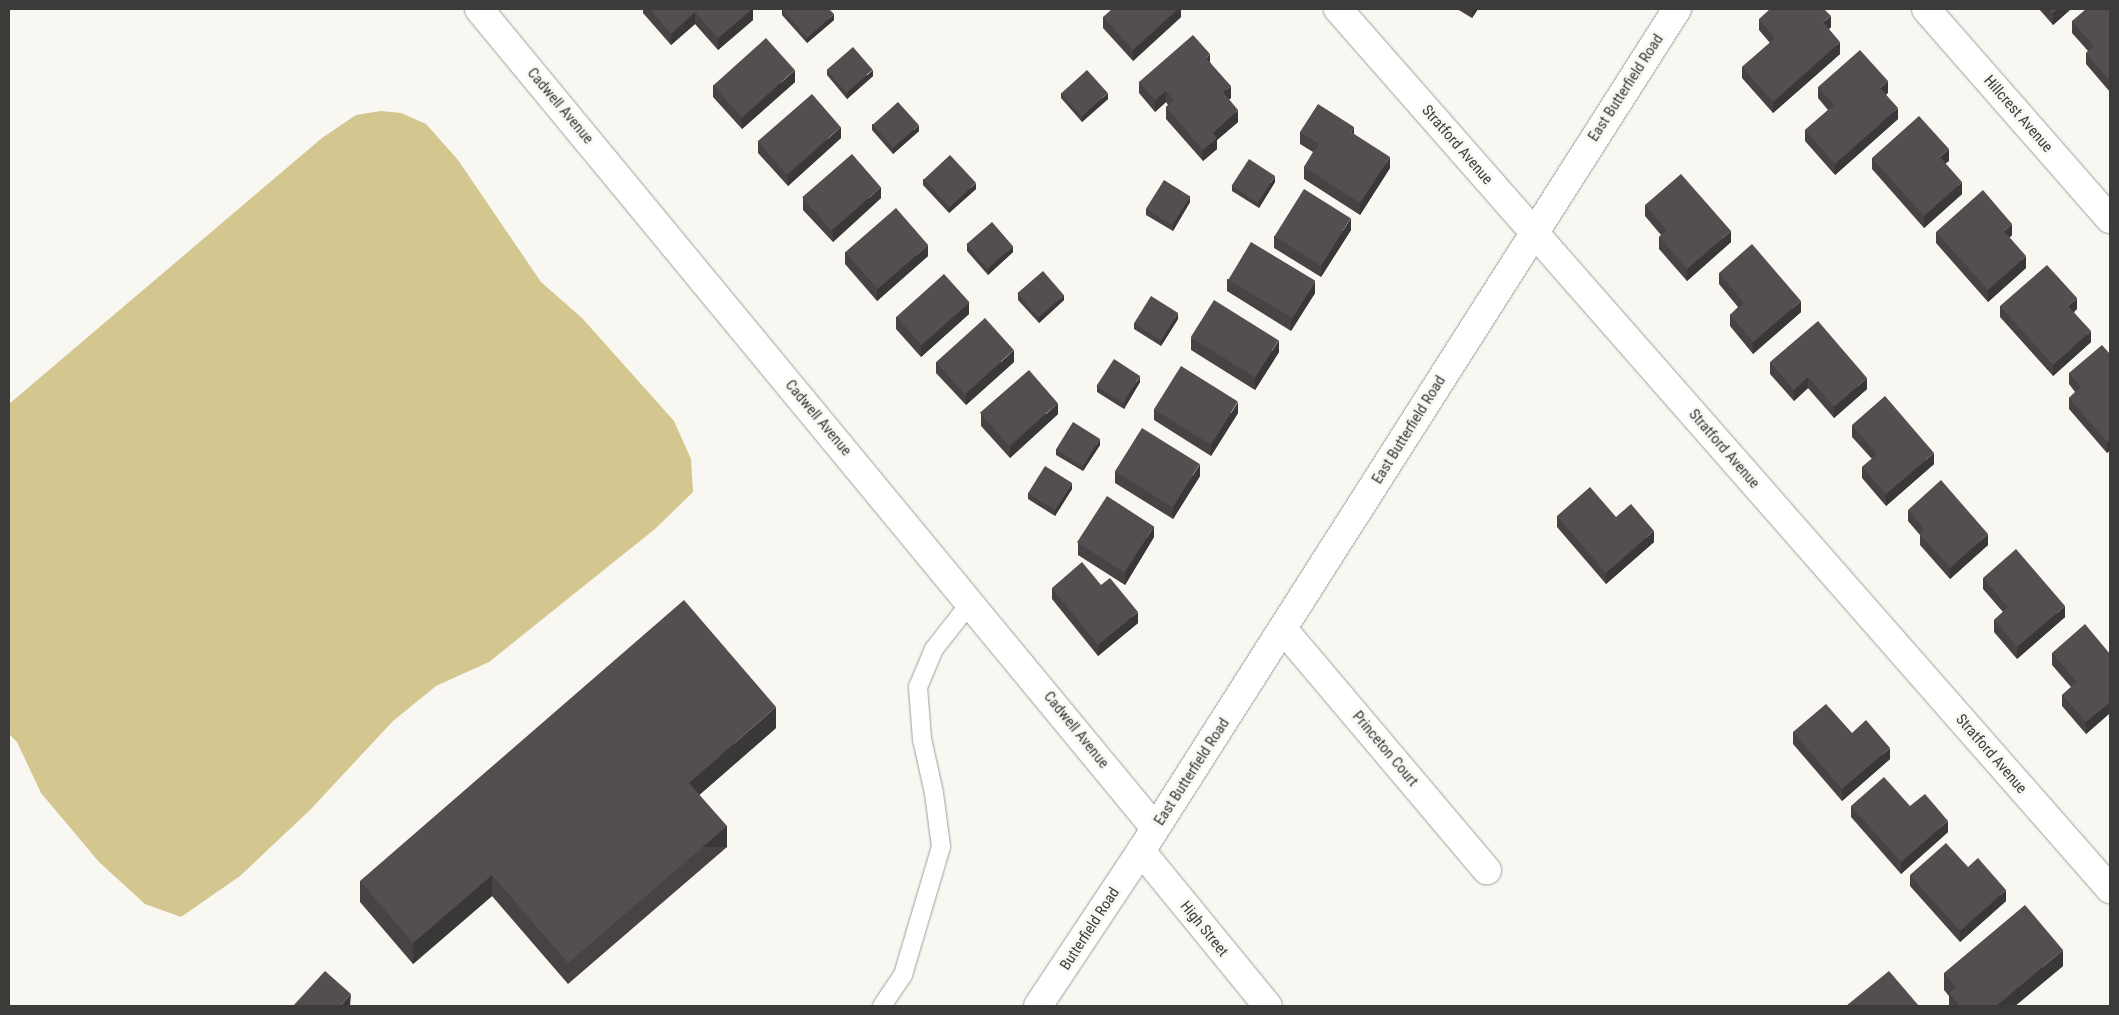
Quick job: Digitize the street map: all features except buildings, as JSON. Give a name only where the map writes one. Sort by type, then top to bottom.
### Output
[{"type":"street","name":"Cadwell Avenue","points":[[479,9],[1156,828]]},
{"type":"street","name":"Stratford Avenue","points":[[1338,9],[2110,889]]},
{"type":"street","name":"East Butterfield Road","points":[[1141,851],[1677,9]]},
{"type":"street","name":"Hillcrest Avenue","points":[[1926,9],[2110,219]]},
{"type":"street","name":"Princeton Court","points":[[1283,628],[1487,870]]},
{"type":"street","name":"Butterfield Road","points":[[1038,1006],[1141,851]]},
{"type":"street","name":"High Street","points":[[1141,851],[1268,1006]]},
{"type":"lane","points":[[882,1006],[903,975],[941,847],[934,793],[922,739],[918,687],[934,649],[971,602]]},
{"type":"shaded area","points":[[381,111],[401,113],[426,124],[458,160],[541,282],[582,318],[674,421],[691,459],[693,492],[655,529],[489,662],[436,686],[393,721],[310,810],[240,876],[181,917],[145,904],[99,862],[41,793],[17,742],[9,734],[9,404],[322,138],[356,115]]}]
